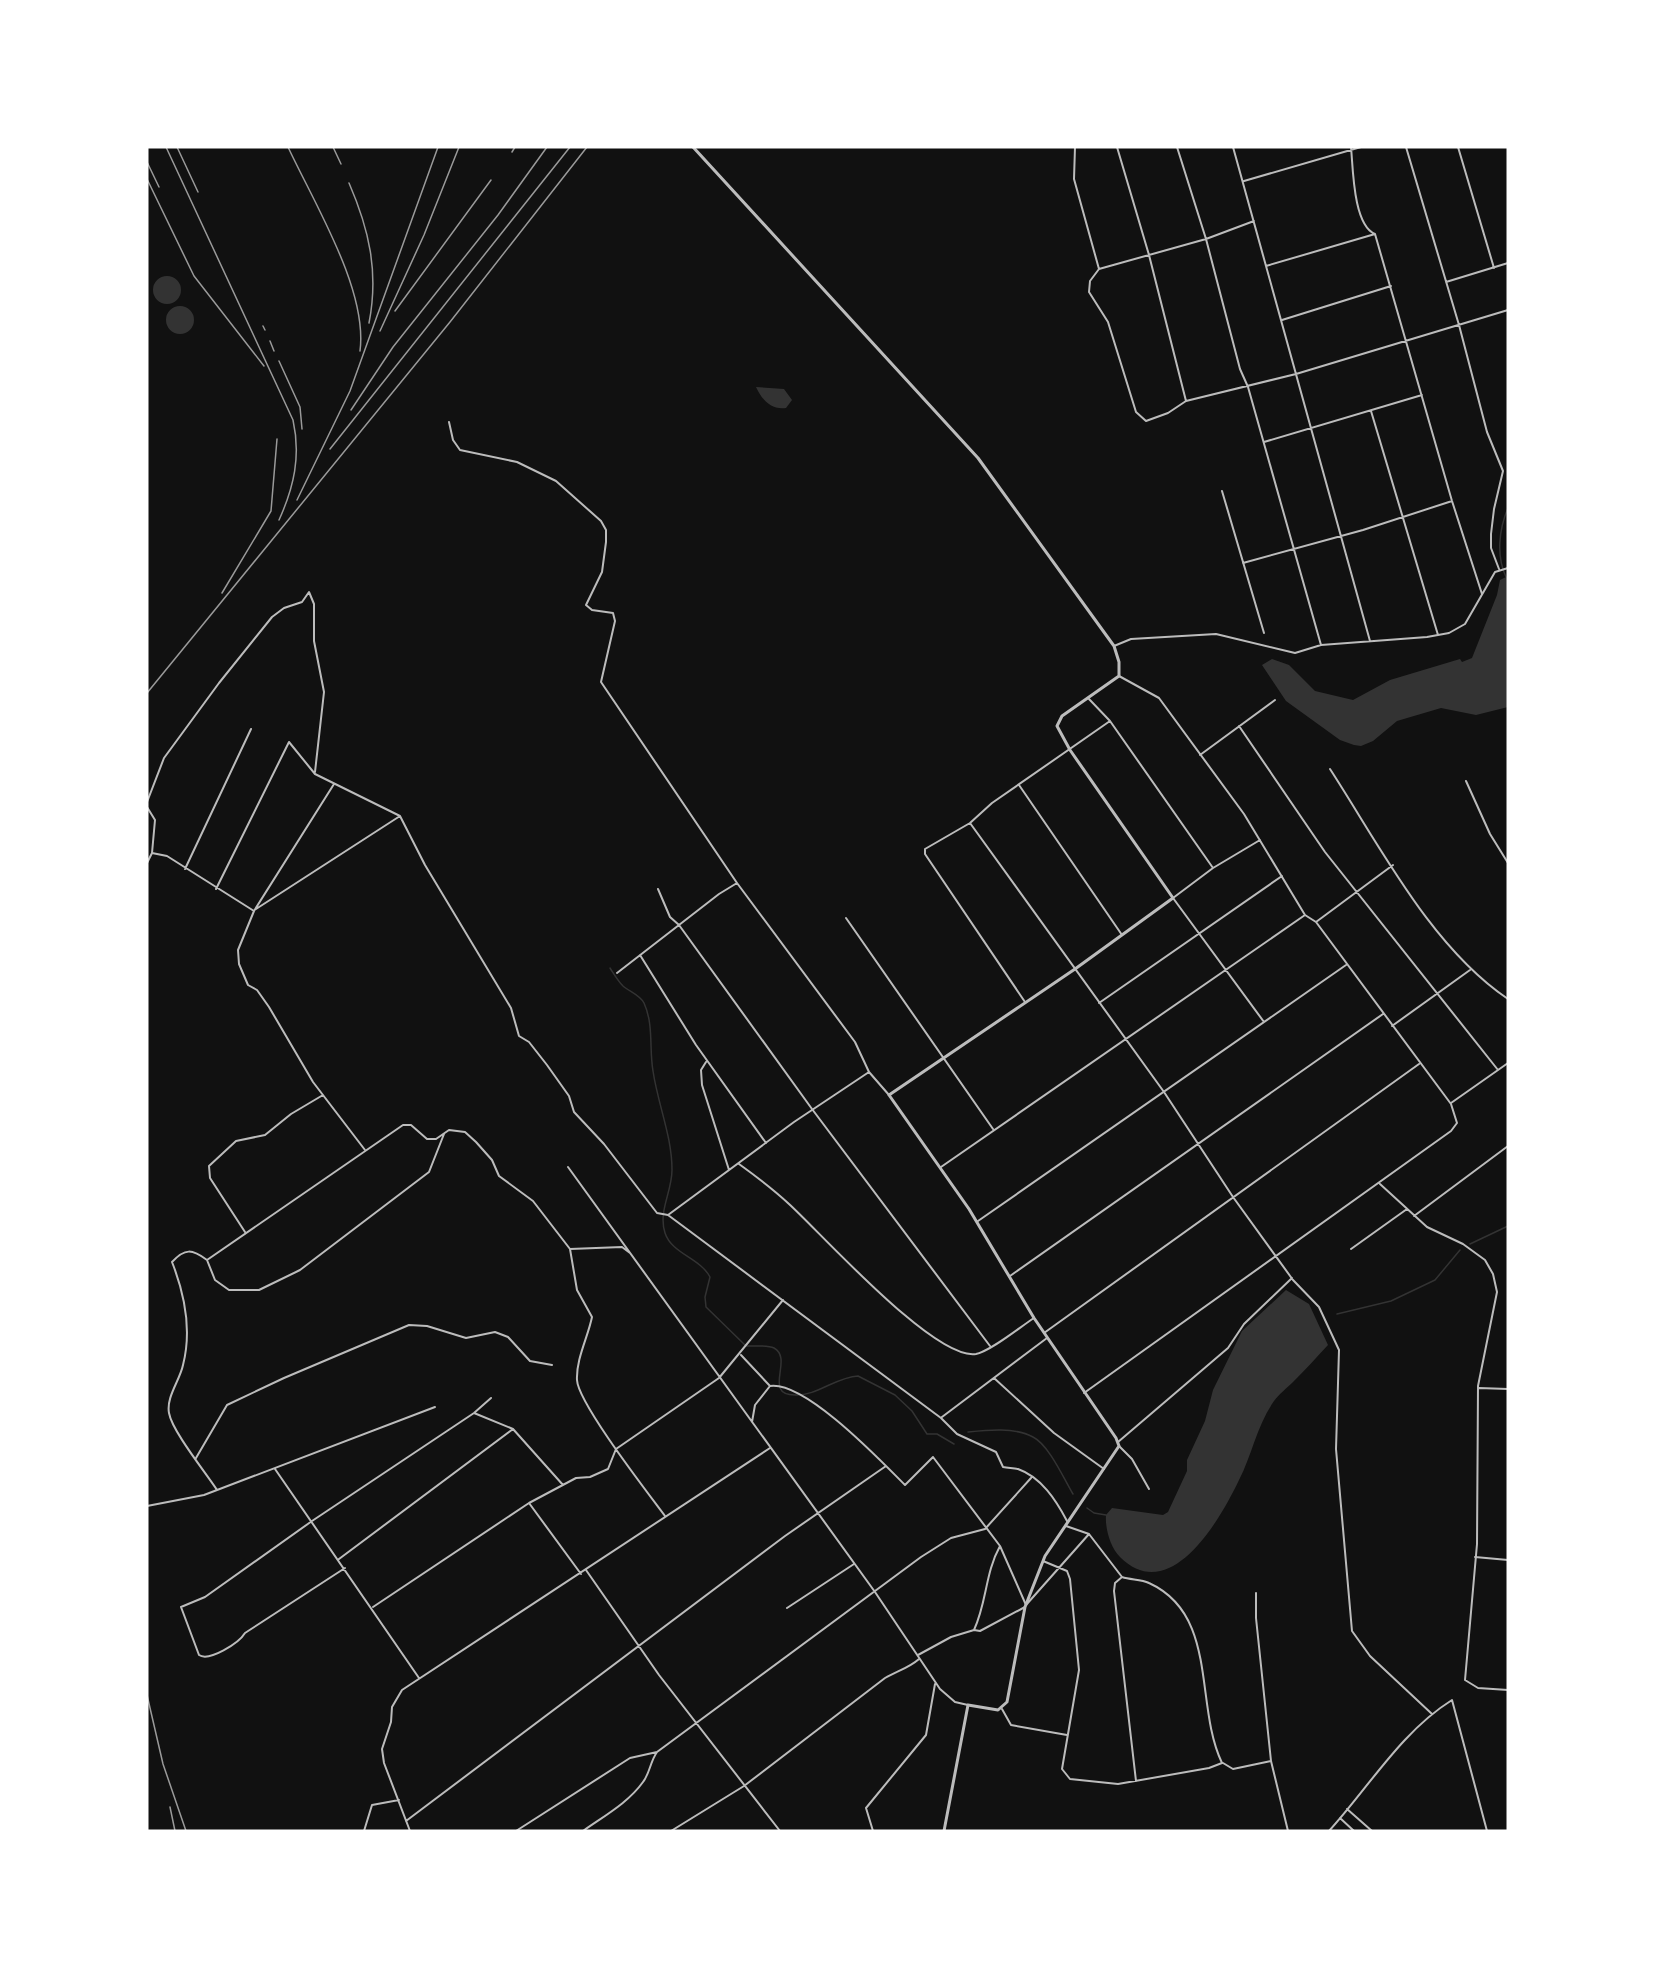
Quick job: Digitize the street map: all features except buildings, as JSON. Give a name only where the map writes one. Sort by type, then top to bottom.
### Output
[{"type":"street","points":[[693,147],[978,458],[1114,646],[1119,662],[1119,676]]},
{"type":"street","points":[[1075,147],[1074,180],[1099,269]]},
{"type":"street","points":[[1117,147],[1149,255],[1186,401]]},
{"type":"street","points":[[1177,147],[1206,239],[1240,369],[1248,387],[1321,645]]},
{"type":"street","points":[[1233,147],[1370,641]]},
{"type":"street","points":[[1244,181],[1351,148],[1361,147]]},
{"type":"street","points":[[1406,147],[1459,325],[1487,432],[1503,471],[1491,534],[1491,548],[1499,569]]},
{"type":"street","points":[[1458,147],[1494,268]]},
{"type":"street","points":[[1351,148],[1350,164],[1357,198],[1366,228],[1375,234],[1452,501],[1482,594]]},
{"type":"street","points":[[1254,222],[1206,239],[1099,269],[1090,281],[1089,292],[1108,322],[1136,412],[1146,421],[1168,413],[1186,401],[1296,374],[1508,310]]},
{"type":"street","points":[[1266,266],[1375,234]]},
{"type":"street","points":[[1446,282],[1508,263]]},
{"type":"street","points":[[1281,320],[1391,286]]},
{"type":"street","points":[[1263,442],[1422,395]]},
{"type":"street","points":[[1371,411],[1438,635]]},
{"type":"street","points":[[449,422],[453,440],[460,450],[517,462],[556,481],[601,521],[606,530],[602,572],[586,605],[592,610],[613,613],[615,621],[601,682],[737,883],[855,1042],[869,1072],[889,1095],[978,1221],[1034,1318],[1119,1444],[1132,1459],[1149,1489]]},
{"type":"street","points":[[1222,491],[1264,633]]},
{"type":"street","points":[[1243,563],[1342,536],[1452,501]]},
{"type":"street","points":[[1114,646],[1131,639],[1216,634],[1295,652],[1321,645],[1413,640],[1438,635],[1465,624],[1499,569],[1507,568]]},
{"type":"street","points":[[147,802],[164,758],[219,683],[272,617],[284,608],[302,602],[309,592],[314,604],[314,641],[324,692],[315,774]]},
{"type":"street","points":[[1119,676],[1057,722],[1058,731],[1199,935],[1264,1022]]},
{"type":"street","points":[[1084,1393],[1276,1255],[1380,1184],[1455,1127],[1457,1118],[1451,1104],[1419,1064],[1316,922],[1305,915],[1244,814],[1155,694],[1119,676]]},
{"type":"street","points":[[1089,699],[1110,721],[1214,868]]},
{"type":"street","points":[[1200,756],[1275,700]]},
{"type":"street","points":[[1025,1002],[925,854],[927,847],[970,823],[992,803],[1110,721]]},
{"type":"street","points":[[1239,726],[1325,852],[1498,1070]]},
{"type":"street","points":[[185,869],[251,729]]},
{"type":"street","points":[[216,889],[289,742],[315,774],[400,816],[425,865],[511,1008],[519,1036],[529,1042],[548,1065],[569,1096],[574,1112],[604,1144],[657,1213],[668,1215],[941,1418],[957,1434],[996,1452],[1003,1467],[1019,1469],[1031,1478],[1054,1497],[1067,1521]]},
{"type":"street","points":[[1330,768],[1436,930],[1470,970],[1508,999]]},
{"type":"street","points":[[1466,781],[1490,834],[1508,863]]},
{"type":"street","points":[[334,783],[254,911],[238,950],[239,964],[248,985],[257,990],[323,1095],[365,1150]]},
{"type":"street","points":[[1020,785],[1122,935]]},
{"type":"street","points":[[147,807],[155,819],[152,853],[147,863]]},
{"type":"street","points":[[254,911],[400,816]]},
{"type":"street","points":[[970,823],[1164,1092],[1233,1197],[1292,1278],[1319,1307],[1339,1350],[1336,1449],[1352,1630],[1370,1656],[1432,1714]]},
{"type":"street","points":[[889,1095],[1075,969],[1214,868],[1260,840]]},
{"type":"street","points":[[152,853],[167,856],[254,911]]},
{"type":"street","points":[[1316,922],[1393,866]]},
{"type":"street","points":[[1098,1003],[1282,876]]},
{"type":"street","points":[[617,973],[737,883]]},
{"type":"street","points":[[658,889],[670,917],[679,925],[812,1109],[990,1346]]},
{"type":"street","points":[[941,1167],[1305,915]]},
{"type":"street","points":[[846,918],[993,1129]]},
{"type":"street","points":[[640,955],[707,1061],[766,1143]]},
{"type":"street","points":[[978,1221],[1346,965]]},
{"type":"street","points":[[1392,1026],[1470,970]]},
{"type":"street","points":[[1010,1276],[1383,1014]]},
{"type":"street","points":[[707,1061],[701,1070],[700,1077],[729,1170]]},
{"type":"street","points":[[1451,1104],[1508,1063]]},
{"type":"street","points":[[1044,1333],[1419,1064]]},
{"type":"street","points":[[668,1215],[812,1109],[869,1072]]},
{"type":"street","points":[[245,1233],[210,1178],[209,1166],[236,1141],[265,1135],[291,1114],[323,1095]]},
{"type":"street","points":[[207,1260],[403,1125],[411,1125],[427,1139],[436,1139],[449,1130],[465,1132],[492,1160],[499,1176],[533,1201],[570,1249],[578,1290],[592,1317],[584,1344],[577,1384],[616,1449],[665,1516]]},
{"type":"street","points":[[217,1490],[173,1426],[169,1415],[168,1406],[183,1366],[188,1331],[183,1291],[172,1262],[184,1251],[193,1250],[207,1260],[215,1280],[229,1290],[259,1290],[300,1270],[429,1173],[444,1134]]},
{"type":"street","points":[[1414,1216],[1508,1146]]},
{"type":"street","points":[[738,1163],[789,1204],[850,1267],[915,1324],[967,1353],[979,1353],[1034,1318]]},
{"type":"street","points":[[568,1167],[875,1592],[946,1696],[968,1705],[993,1710],[1002,1709]]},
{"type":"street","points":[[1380,1184],[1427,1227],[1463,1244],[1485,1260],[1493,1274],[1497,1292],[1479,1388],[1475,1557],[1465,1680],[1478,1688],[1508,1689]]},
{"type":"street","points":[[1351,1248],[1407,1209]]},
{"type":"street","points":[[570,1249],[622,1247],[632,1254]]},
{"type":"street","points":[[1002,1709],[1009,1695],[1025,1606],[1043,1561],[1064,1525],[1119,1444],[1228,1348],[1244,1324],[1292,1278]]},
{"type":"street","points":[[373,1608],[529,1503],[576,1478],[590,1477],[608,1469],[616,1449],[719,1378],[741,1355],[783,1300]]},
{"type":"street","points":[[196,1458],[227,1405],[409,1325],[427,1326],[466,1338],[495,1332],[508,1337],[530,1361],[552,1365]]},
{"type":"street","points":[[941,1418],[1047,1338]]},
{"type":"street","points":[[741,1355],[772,1386]]},
{"type":"street","points":[[994,1378],[1054,1433],[1104,1469]]},
{"type":"street","points":[[752,1422],[755,1405],[772,1386],[781,1384],[799,1392],[857,1438],[905,1485],[933,1457],[1000,1546],[1025,1606]]},
{"type":"street","points":[[1479,1388],[1508,1389]]},
{"type":"street","points":[[345,1568],[245,1633],[235,1645],[209,1656],[199,1655],[182,1607],[205,1597],[312,1521],[474,1413],[491,1398]]},
{"type":"street","points":[[147,1506],[181,1501],[217,1490],[435,1407]]},
{"type":"street","points":[[474,1413],[513,1429],[563,1485]]},
{"type":"street","points":[[339,1559],[513,1429]]},
{"type":"street","points":[[410,1831],[384,1763],[382,1749],[391,1722],[392,1707],[402,1690],[770,1448]]},
{"type":"street","points":[[406,1821],[638,1645],[886,1466]]},
{"type":"street","points":[[275,1469],[373,1608],[419,1678]]},
{"type":"street","points":[[583,1831],[629,1798],[648,1775],[650,1762],[657,1752],[951,1538],[985,1529],[1031,1478]]},
{"type":"street","points":[[529,1503],[581,1574]]},
{"type":"street","points":[[1064,1525],[1089,1534],[1122,1577],[1152,1584],[1189,1618],[1206,1684],[1216,1749],[1222,1763],[1233,1769],[1271,1761]]},
{"type":"street","points":[[671,1831],[744,1786],[885,1678],[901,1668],[909,1667],[918,1657],[951,1637],[974,1629],[980,1631],[1025,1606],[1089,1534]]},
{"type":"street","points":[[974,1629],[983,1609],[986,1582],[992,1560],[1000,1546]]},
{"type":"street","points":[[1475,1557],[1508,1560]]},
{"type":"street","points":[[1043,1561],[1068,1571],[1070,1579],[1079,1670],[1062,1769],[1070,1779],[1086,1783],[1118,1784],[1209,1768],[1222,1763]]},
{"type":"street","points":[[787,1608],[854,1563]]},
{"type":"street","points":[[586,1570],[638,1645],[780,1831]]},
{"type":"street","points":[[1122,1577],[1115,1583],[1114,1591],[1136,1781]]},
{"type":"street","points":[[1256,1593],[1256,1618],[1271,1761],[1288,1831]]},
{"type":"street","points":[[873,1831],[866,1808],[926,1735],[935,1682]]},
{"type":"street","points":[[1329,1831],[1413,1731],[1452,1700],[1487,1831]]},
{"type":"street","points":[[944,1831],[968,1705]]},
{"type":"street","points":[[1002,1709],[1011,1725],[1067,1735]]},
{"type":"street","points":[[516,1831],[630,1758],[657,1752]]},
{"type":"street","points":[[363,1831],[372,1805],[399,1800]]},
{"type":"street","points":[[1347,1809],[1372,1831]]},
{"type":"street","points":[[1340,1818],[1354,1831]]},
{"type":"shaded area","points":[[167,276],[177,280],[181,290],[177,300],[167,304],[157,300],[153,290],[157,280]]},
{"type":"shaded area","points":[[180,306],[190,310],[194,320],[190,330],[180,334],[170,330],[166,320],[170,310]]},
{"type":"shaded area","points":[[756,387],[784,389],[792,400],[786,408],[771,406]]},
{"type":"shaded area","points":[[1508,576],[1508,707],[1476,715],[1441,708],[1397,721],[1373,741],[1361,746],[1354,745],[1340,740],[1286,701],[1262,665],[1272,659],[1289,665],[1315,691],[1353,700],[1390,680],[1460,659],[1462,662],[1472,658],[1497,595],[1500,580]]},
{"type":"shaded area","points":[[1286,1290],[1309,1304],[1328,1345],[1281,1393],[1268,1410],[1239,1480],[1206,1535],[1175,1565],[1157,1572],[1139,1570],[1120,1557],[1113,1548],[1107,1531],[1106,1515],[1112,1508],[1163,1515],[1168,1512],[1187,1471],[1187,1460],[1205,1421],[1213,1390],[1242,1331]]},
{"type":"waterway","points":[[1506,577],[1501,560],[1500,542],[1502,525],[1508,508]]},
{"type":"waterway","points":[[610,968],[623,986],[642,1000],[647,1011],[653,1071],[667,1133],[672,1170],[663,1225],[665,1233],[674,1246],[700,1265],[710,1277],[705,1297],[706,1307],[746,1346],[771,1347],[779,1353],[781,1360],[779,1383],[785,1393],[803,1395],[858,1376],[895,1395],[912,1411],[927,1434],[937,1434],[954,1444]]},
{"type":"waterway","points":[[1470,1244],[1508,1226]]},
{"type":"waterway","points":[[1337,1314],[1391,1301],[1435,1280],[1460,1250]]},
{"type":"waterway","points":[[968,1432],[1010,1430],[1033,1437],[1045,1447],[1073,1494]]},
{"type":"waterway","points":[[1087,1508],[1094,1513],[1106,1515]]},
{"type":"railway","points":[[166,147],[293,420],[296,446],[295,471],[289,496],[279,520]]},
{"type":"railway","points":[[177,147],[198,192]]},
{"type":"railway","points":[[288,147],[348,274],[356,301],[360,327],[360,351]]},
{"type":"railway","points":[[333,147],[341,164]]},
{"type":"railway","points":[[297,500],[350,391],[438,147]]},
{"type":"railway","points":[[380,331],[424,235],[459,147]]},
{"type":"railway","points":[[512,152],[515,147]]},
{"type":"railway","points":[[351,410],[393,347],[498,215],[547,147]]},
{"type":"railway","points":[[330,449],[570,147]]},
{"type":"railway","points":[[147,693],[450,322],[587,147]]},
{"type":"railway","points":[[147,162],[159,187]]},
{"type":"railway","points":[[147,179],[194,276],[264,366]]},
{"type":"railway","points":[[395,311],[491,180]]},
{"type":"railway","points":[[349,183],[362,217],[370,251],[373,286],[369,323]]},
{"type":"railway","points":[[263,326],[265,330]]},
{"type":"railway","points":[[270,341],[274,351]]},
{"type":"railway","points":[[279,361],[300,407],[302,429]]},
{"type":"railway","points":[[222,593],[271,511],[277,439]]},
{"type":"railway","points":[[147,1695],[163,1764],[186,1831]]},
{"type":"railway","points":[[170,1807],[175,1831]]}]
